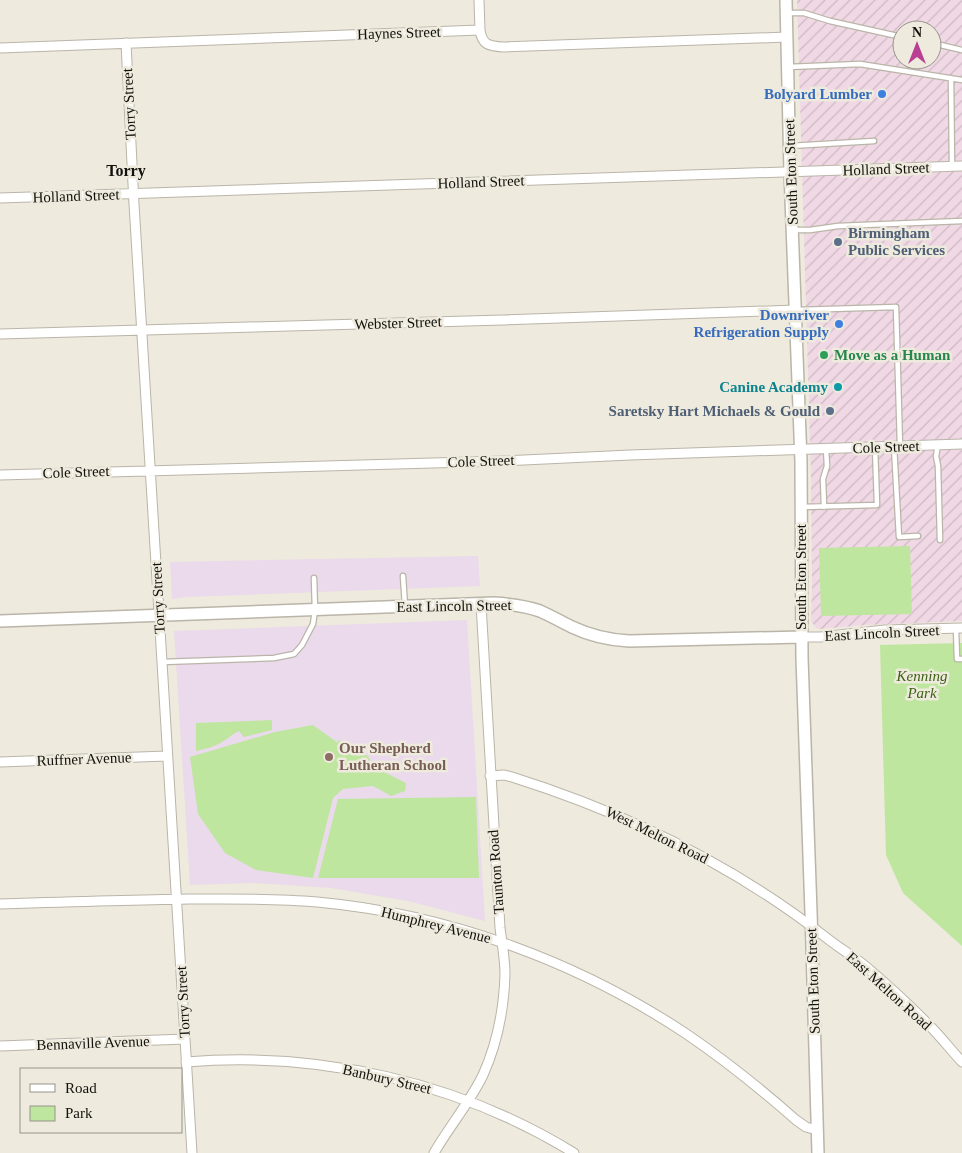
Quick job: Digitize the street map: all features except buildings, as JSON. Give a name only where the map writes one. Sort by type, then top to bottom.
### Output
[{"type":"street","points":[[480,0],[481,35],[486,44],[490,46],[787,36]]},
{"type":"street","name":"South Eton Street","points":[[786,0],[800,450],[801,637],[818,1153]]},
{"type":"street","name":"Haynes Street","points":[[0,48],[480,30]]},
{"type":"street","name":"Torry Street","points":[[126,43],[133,194],[192,1153]]},
{"type":"street","name":"Holland Street","points":[[0,198],[962,166]]},
{"type":"street","name":"Webster Street","points":[[0,334],[795,310]]},
{"type":"street","name":"Cole Street","points":[[0,475],[504,461],[962,444]]},
{"type":"street","name":"Taunton Road","points":[[434,1153],[483,1075],[499,1024],[505,973],[490,776],[481,604]]},
{"type":"street","name":"East Lincoln Street","points":[[0,620],[510,604],[533,609],[588,634],[629,641],[820,637],[885,630],[959,629]]},
{"type":"street","name":"Ruffner Avenue","points":[[0,762],[167,756]]},
{"type":"street","name":"West Melton Road","points":[[490,776],[504,775],[538,785],[636,823],[714,862],[757,888],[811,925]]},
{"type":"street","name":"Humphrey Avenue","points":[[0,904],[177,899],[270,899],[318,902],[417,918],[488,937],[598,982],[656,1015],[688,1035],[739,1072],[796,1120],[806,1127],[817,1130]]},
{"type":"street","name":"East Melton Road","points":[[811,925],[870,970],[930,1026],[962,1062]]},
{"type":"street","name":"Bennaville Avenue","points":[[0,1046],[185,1039]]},
{"type":"street","name":"Banbury Street","points":[[186,1062],[252,1060],[297,1062],[377,1074],[468,1100],[523,1125],[574,1153]]},
{"type":"lane","points":[[787,13],[804,13],[892,35]]},
{"type":"lane","points":[[942,45],[962,50]]},
{"type":"lane","points":[[788,66],[860,64],[962,80]]},
{"type":"lane","points":[[951,78],[952,167]]},
{"type":"lane","points":[[790,146],[874,141]]},
{"type":"lane","points":[[792,230],[810,230],[838,226],[962,221]]},
{"type":"lane","points":[[795,310],[896,307],[899,537],[918,536]]},
{"type":"lane","points":[[938,445],[936,456],[938,466],[940,540]]},
{"type":"lane","points":[[800,508],[877,505],[875,447]]},
{"type":"lane","points":[[824,507],[823,479],[827,466],[826,449]]},
{"type":"lane","points":[[403,576],[405,606]]},
{"type":"lane","points":[[162,662],[274,658],[294,654],[302,645],[313,624],[315,610],[314,578]]},
{"type":"lane","points":[[959,629],[957,659],[962,659]]},
{"type":"shaded area","points":[[797,0],[962,0],[962,621],[820,629],[816,628],[811,621],[811,475]]},
{"type":"shaded area","points":[[478,556],[480,586],[172,599],[170,562]]},
{"type":"shaded area","name":"Our Shepherd Lutheran School","points":[[467,620],[485,921],[408,901],[331,888],[253,883],[190,885],[174,631]]},
{"type":"green space","points":[[910,546],[912,614],[821,616],[819,548]]},
{"type":"green space","name":"Kenning Park","points":[[962,643],[962,946],[903,893],[886,855],[880,645]]},
{"type":"green space","points":[[272,720],[272,730],[244,737],[239,731],[216,745],[196,751],[196,723]]},
{"type":"green space","points":[[313,725],[338,743],[338,740],[368,756],[372,766],[406,783],[405,791],[391,796],[373,786],[343,789],[333,798],[313,878],[256,870],[225,853],[198,814],[190,757],[275,732]]},
{"type":"green space","points":[[476,797],[479,878],[318,878],[338,799]]},
{"type":"place","name":"Bolyard Lumber","points":[[882,94]]},
{"type":"place","name":"Birmingham Public Services","points":[[838,242]]},
{"type":"place","name":"Downriver Refrigeration Supply","points":[[839,324]]},
{"type":"place","name":"Move as a Human","points":[[824,355]]},
{"type":"place","name":"Canine Academy","points":[[838,387]]},
{"type":"place","name":"Saretsky Hart Michaels & Gould","points":[[830,411]]},
{"type":"place","name":"Our Shepherd Lutheran School","points":[[329,757]]},
{"type":"district","name":"Torry","points":[[126,170]]}]
